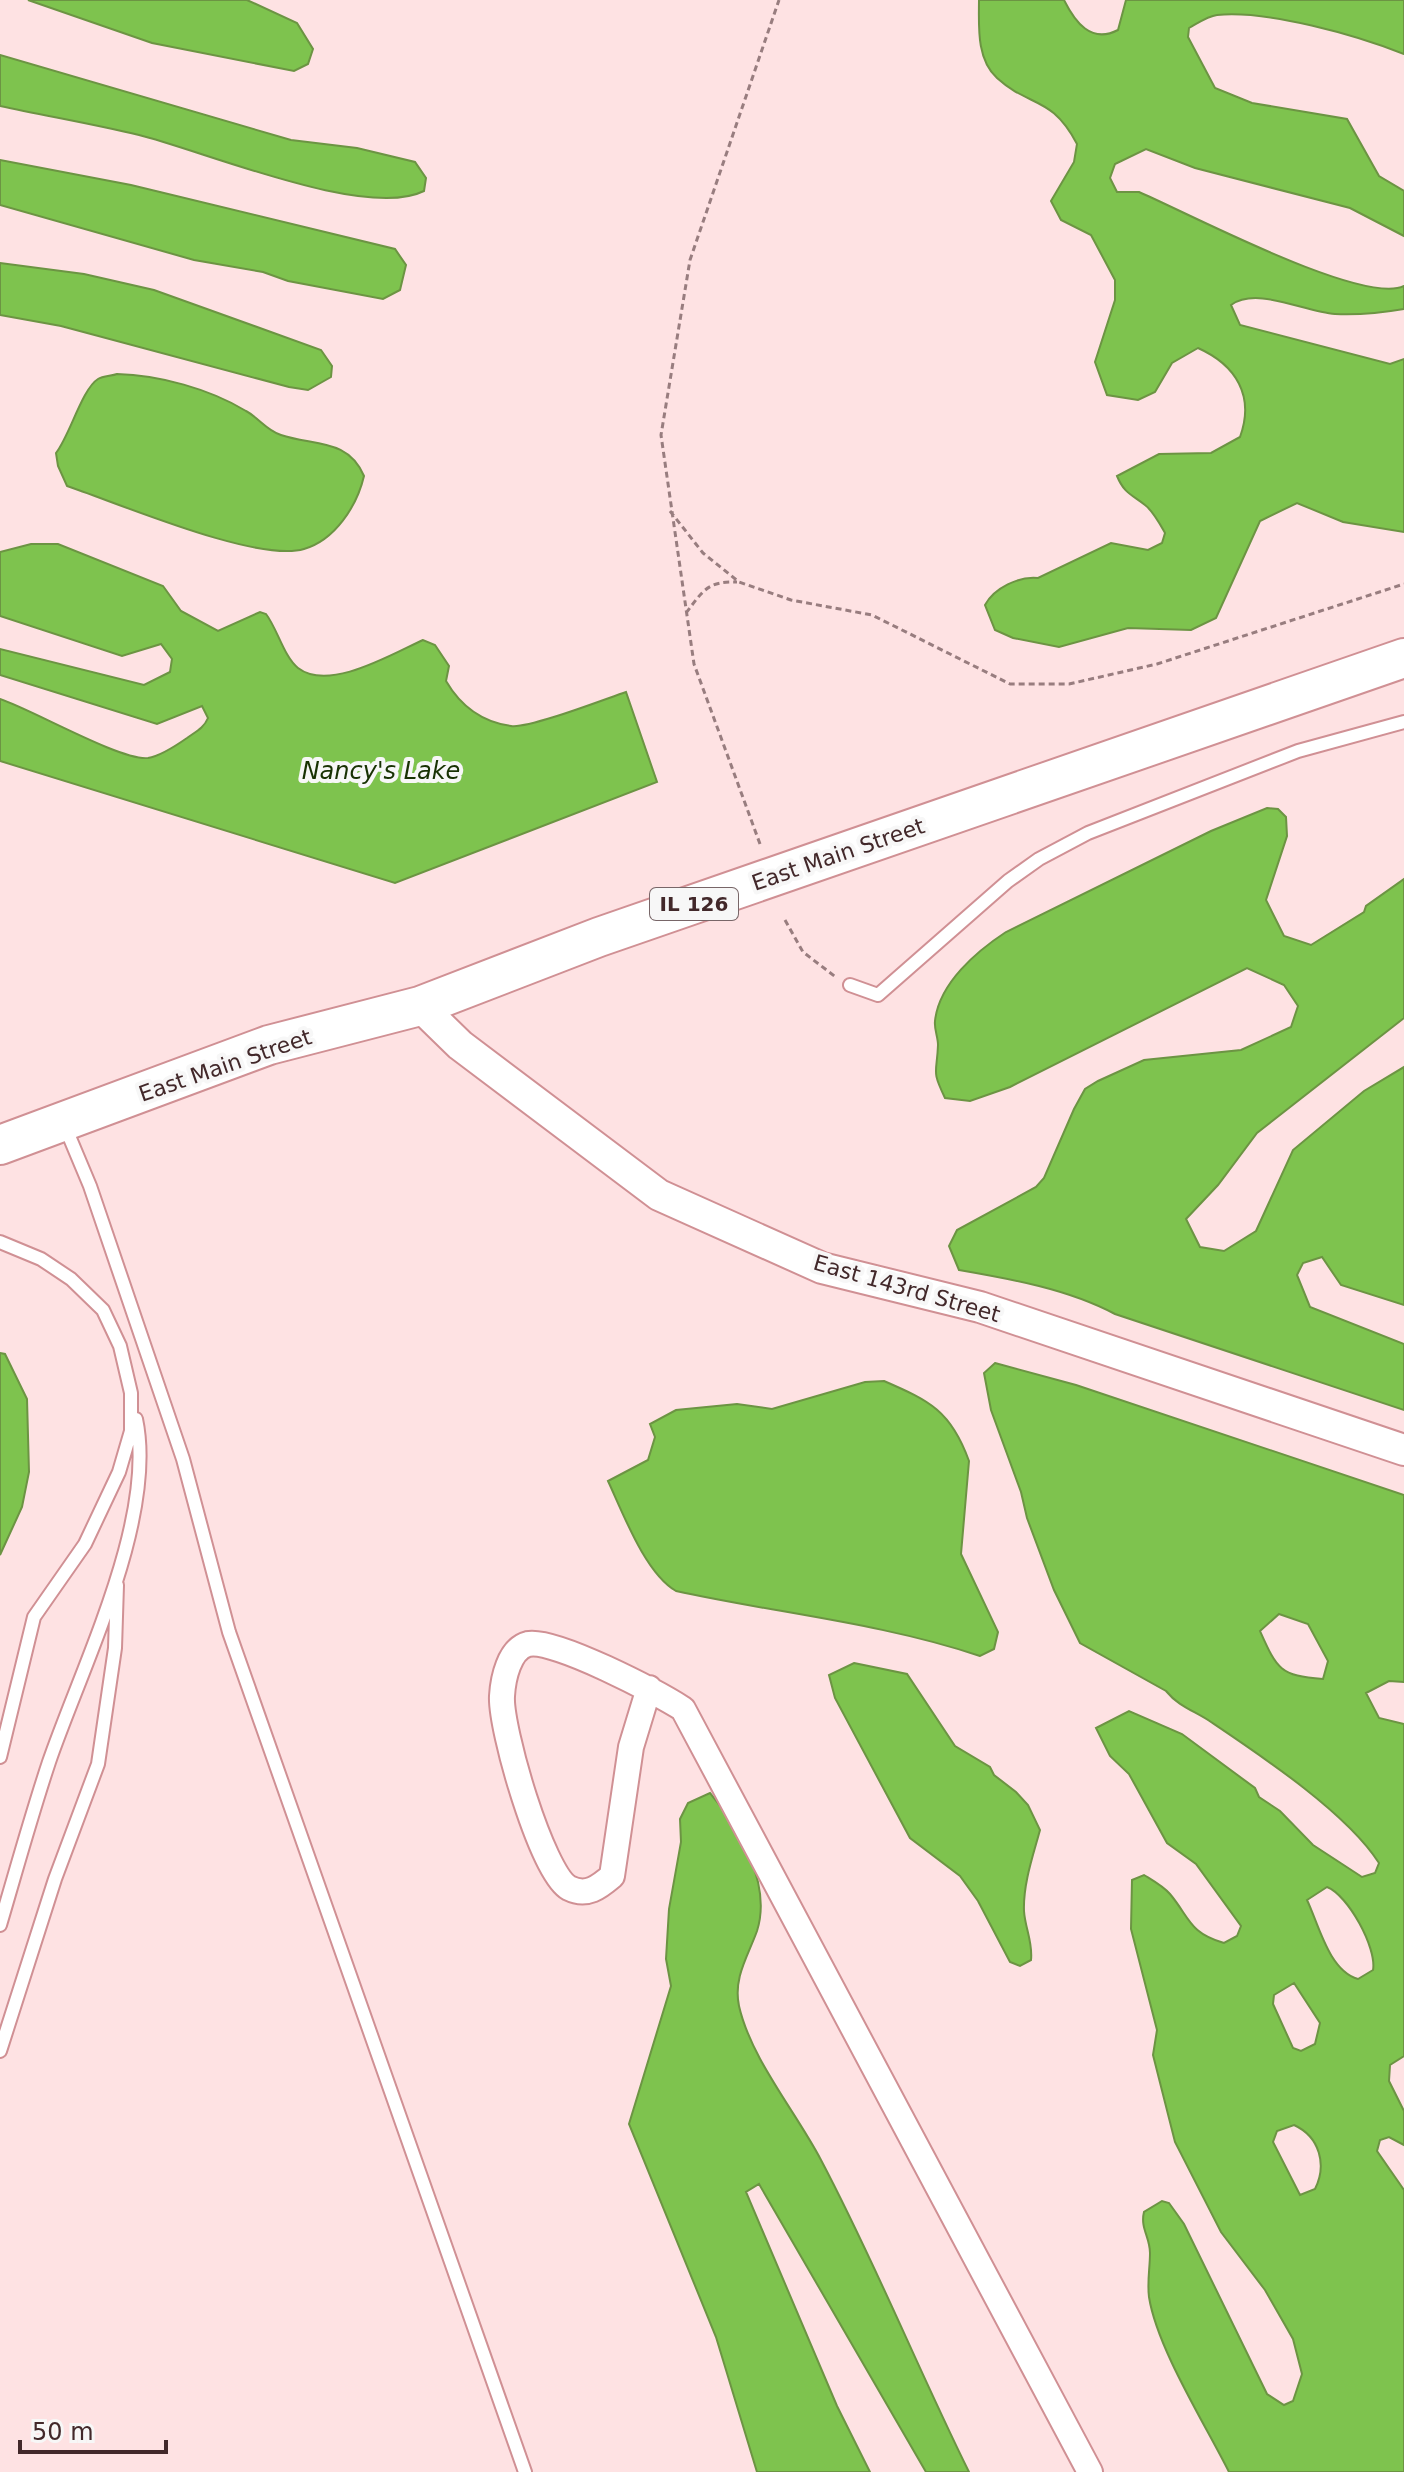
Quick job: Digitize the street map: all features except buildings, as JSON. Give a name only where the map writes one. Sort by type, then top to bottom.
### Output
[{"type":"main road","name":"East Main Street","points":[[0,1145],[269,1045],[420,1006],[599,937],[1404,658]]},
{"type":"street","name":"East 143rd Street","points":[[420,1006],[460,1045],[659,1195],[822,1268],[980,1307],[1404,1450]]},
{"type":"street","points":[[649,1688],[631,1747],[612,1876],[597,1889],[582,1892],[567,1887],[551,1867],[523,1796],[502,1698],[516,1650],[529,1644],[549,1646],[649,1688],[683,1709],[1090,2472]]},
{"type":"lane","points":[[850,985],[878,995],[1008,881],[1039,859],[1088,833],[1298,751],[1404,722]]},
{"type":"lane","points":[[64,1123],[90,1186],[183,1459],[229,1632],[525,2472]]},
{"type":"lane","points":[[0,1242],[41,1259],[71,1279],[103,1310],[120,1346],[131,1393],[141,1468],[132,1526],[118,1574],[48,1764],[0,1925]]},
{"type":"lane","points":[[0,1757],[34,1617],[85,1544],[119,1472],[131,1431],[131,1393]]},
{"type":"lane","points":[[0,2051],[55,1879],[98,1764],[114,1662],[118,1574]]},
{"type":"path","points":[[760,844],[694,664],[669,509],[661,435],[690,260],[779,0]]},
{"type":"path","points":[[669,509],[703,553],[739,582]]},
{"type":"path","points":[[686,613],[703,591],[716,581],[739,582],[791,600],[872,615],[1010,684],[1069,684],[1157,664],[1404,584]]},
{"type":"path","points":[[785,920],[803,952],[822,970],[850,985]]},
{"type":"water","points":[[28,0],[247,0],[297,23],[313,49],[308,64],[294,71],[152,43]]},
{"type":"water","points":[[979,0],[1064,0],[1085,28],[1108,34],[1118,30],[1126,0],[1404,0],[1404,54],[1312,26],[1238,14],[1207,18],[1189,28],[1188,37],[1215,88],[1252,103],[1347,119],[1379,176],[1404,191],[1404,236],[1350,208],[1195,168],[1146,149],[1115,164],[1110,178],[1117,192],[1139,192],[1315,270],[1352,283],[1383,289],[1404,286],[1404,309],[1378,313],[1335,314],[1254,298],[1231,305],[1240,325],[1390,364],[1404,359],[1404,532],[1343,522],[1297,503],[1260,521],[1216,618],[1191,630],[1128,628],[1059,647],[1013,638],[995,630],[985,605],[994,593],[1008,584],[1038,578],[1111,543],[1148,550],[1162,543],[1165,533],[1156,518],[1125,490],[1117,476],[1159,454],[1211,453],[1240,437],[1245,408],[1239,384],[1232,373],[1223,363],[1198,348],[1172,363],[1155,392],[1138,400],[1107,395],[1095,362],[1115,300],[1115,280],[1091,235],[1061,220],[1051,201],[1074,162],[1077,144],[1049,109],[1009,87],[990,70],[980,41]]},
{"type":"water","points":[[0,55],[291,140],[357,148],[415,162],[426,178],[424,191],[398,198],[364,197],[325,190],[139,135],[0,106]]},
{"type":"water","points":[[0,160],[131,185],[395,249],[406,265],[400,290],[383,299],[288,281],[263,272],[194,260],[0,205]]},
{"type":"water","points":[[0,263],[84,274],[154,290],[321,350],[332,366],[331,377],[308,390],[289,387],[61,326],[0,315]]},
{"type":"water","points":[[117,374],[150,377],[200,390],[232,403],[276,433],[339,449],[349,455],[364,476],[350,510],[335,530],[315,545],[282,551],[222,540],[67,486],[56,453],[92,384],[100,378]]},
{"type":"water","name":"Nancy's Lake","points":[[31,544],[58,544],[163,586],[181,611],[218,631],[260,612],[266,614],[293,663],[311,674],[326,676],[360,668],[423,640],[435,645],[449,666],[446,681],[458,698],[481,716],[500,724],[520,726],[533,723],[626,692],[657,782],[395,883],[0,761],[0,699],[98,744],[135,757],[148,758],[163,753],[202,727],[208,718],[202,706],[157,724],[0,675],[0,649],[144,685],[170,672],[172,659],[161,644],[122,656],[0,616],[0,552]]},
{"type":"water","points":[[1267,808],[1278,809],[1286,817],[1287,836],[1266,900],[1284,936],[1311,945],[1364,912],[1366,906],[1404,879],[1404,1018],[1257,1133],[1218,1185],[1186,1219],[1200,1247],[1224,1251],[1256,1231],[1293,1150],[1364,1091],[1404,1067],[1404,1305],[1341,1285],[1322,1257],[1303,1263],[1297,1275],[1310,1307],[1404,1344],[1404,1410],[1115,1314],[1059,1291],[959,1270],[949,1246],[957,1230],[1036,1187],[1044,1178],[1085,1089],[1144,1060],[1241,1050],[1291,1027],[1298,1006],[1284,985],[1247,968],[1010,1087],[970,1101],[945,1098],[936,1076],[938,1045],[935,1021],[938,1007],[952,981],[972,958],[1006,932],[1211,831]]},
{"type":"water","points":[[0,1353],[5,1354],[27,1399],[29,1472],[22,1507],[0,1555]]},
{"type":"water","points":[[995,1363],[1076,1385],[1404,1495],[1404,1682],[1389,1681],[1366,1693],[1379,1718],[1404,1724],[1404,2056],[1390,2065],[1389,2081],[1404,2111],[1404,2145],[1389,2137],[1380,2140],[1377,2151],[1404,2190],[1404,2472],[1229,2472],[1162,2339],[1149,2297],[1150,2247],[1143,2218],[1144,2212],[1162,2201],[1169,2203],[1184,2224],[1267,2394],[1284,2405],[1293,2401],[1302,2374],[1293,2339],[1265,2290],[1221,2232],[1175,2142],[1153,2055],[1157,2030],[1131,1929],[1132,1880],[1144,1875],[1161,1886],[1191,1924],[1212,1939],[1224,1943],[1237,1936],[1241,1926],[1196,1864],[1167,1843],[1129,1774],[1110,1756],[1096,1728],[1129,1711],[1182,1734],[1255,1788],[1259,1797],[1280,1811],[1313,1845],[1362,1877],[1375,1873],[1379,1863],[1347,1825],[1279,1769],[1182,1705],[1166,1691],[1080,1643],[1054,1590],[1027,1518],[1021,1492],[991,1410],[984,1373]],"holes":[[[1279,1614],[1308,1624],[1328,1661],[1323,1679],[1297,1676],[1282,1668],[1260,1631]],[[1327,1887],[1344,1900],[1366,1936],[1373,1970],[1358,1979],[1339,1967],[1326,1946],[1307,1900]],[[1294,1983],[1320,2023],[1315,2044],[1301,2051],[1293,2048],[1273,2004],[1274,1995]],[[1294,2125],[1315,2144],[1320,2161],[1315,2189],[1300,2195],[1273,2142],[1277,2131]]]},
{"type":"water","points":[[884,1381],[937,1410],[955,1430],[969,1461],[961,1554],[998,1632],[994,1649],[980,1656],[905,1635],[676,1591],[654,1571],[608,1481],[648,1460],[655,1437],[650,1424],[676,1410],[737,1404],[772,1409],[865,1382]]},
{"type":"water","points":[[854,1663],[907,1674],[955,1746],[990,1767],[994,1775],[1028,1805],[1040,1830],[1024,1901],[1031,1960],[1020,1966],[1010,1962],[978,1901],[960,1876],[910,1838],[835,1698],[829,1675]]},
{"type":"water","points":[[710,1793],[742,1839],[760,1894],[757,1931],[742,1967],[738,1986],[739,2006],[745,2026],[753,2046],[841,2198],[969,2472],[926,2472],[759,2184],[746,2192],[837,2406],[870,2472],[757,2472],[716,2337],[629,2124],[671,1986],[666,1959],[669,1909],[681,1842],[680,1819],[688,1803]]}]
